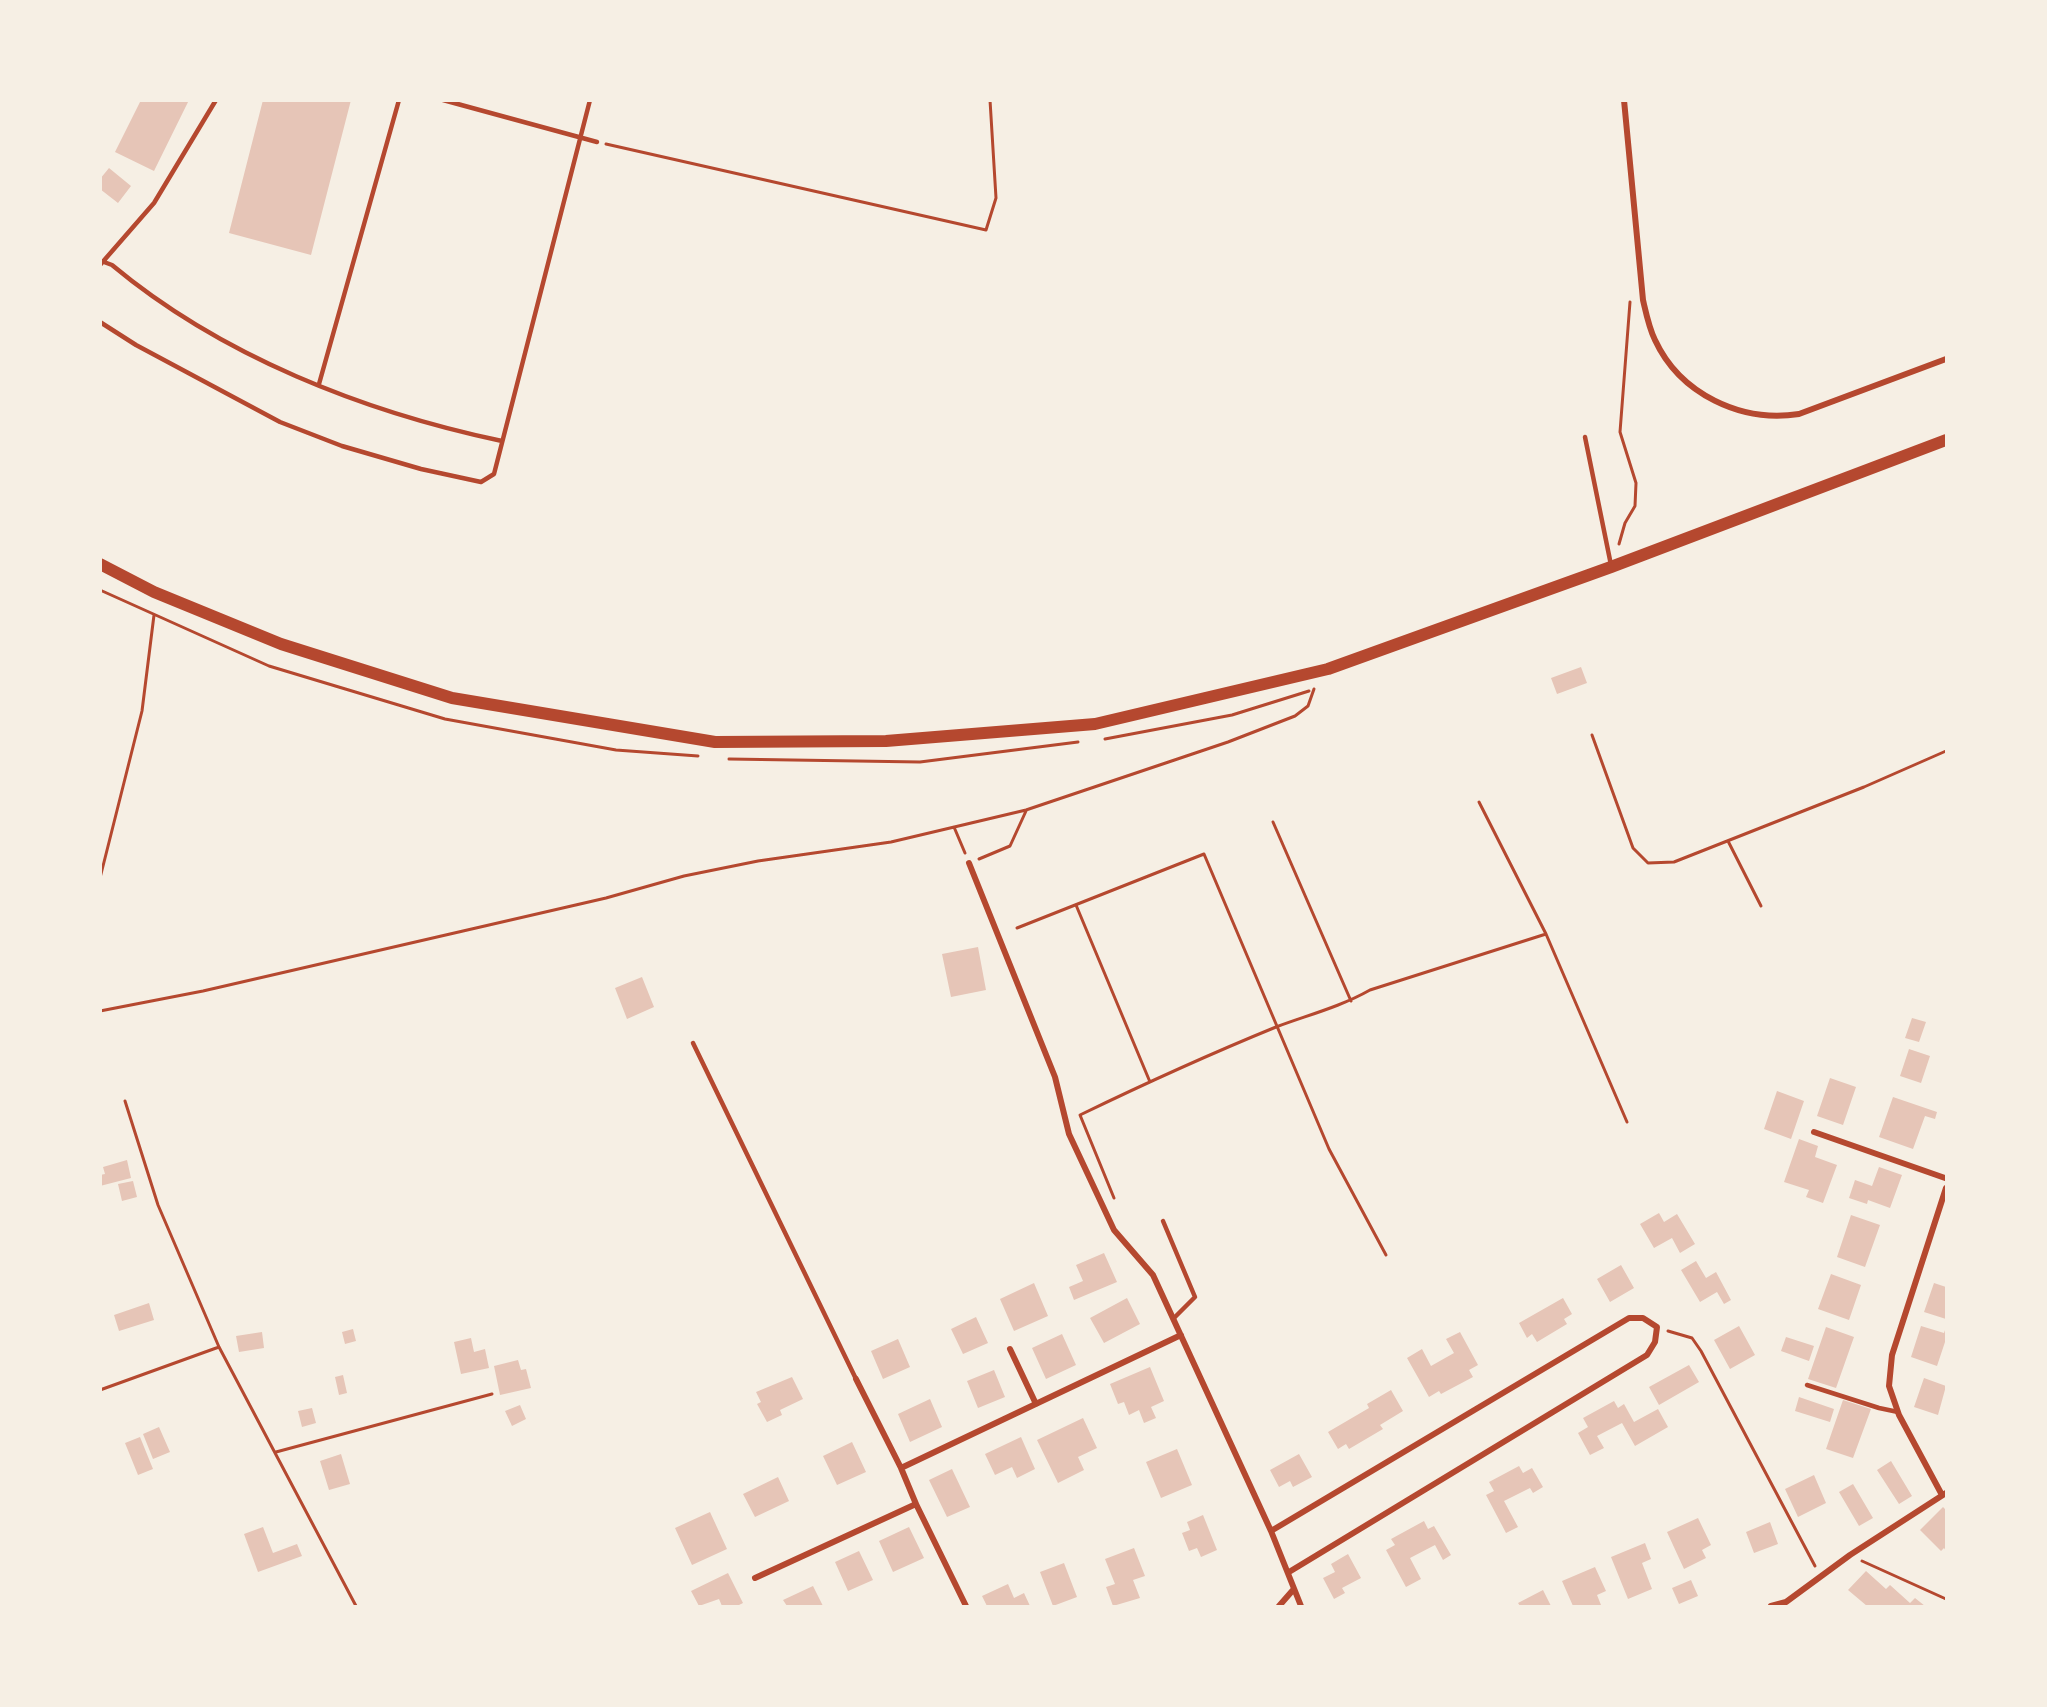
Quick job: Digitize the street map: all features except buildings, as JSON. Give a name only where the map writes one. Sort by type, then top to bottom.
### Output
[{"type":"main road","points":[[100,564],[154,592],[280,644],[452,698],[715,741],[886,741],[1095,723],[1328,669],[1611,567],[1947,440]]},
{"type":"street","points":[[1624,100],[1643,300],[1654,340],[1670,366],[1690,385],[1732,409],[1776,418],[1798,414],[1947,359]]},
{"type":"street","points":[[969,863],[1055,1077],[1069,1134],[1114,1230],[1153,1275],[1271,1531],[1301,1606]]},
{"type":"street","points":[[1771,1606],[1787,1604],[1819,1576],[1944,1494],[1898,1412],[1889,1386],[1892,1355],[1946,1180],[1814,1132]]},
{"type":"street","points":[[1271,1531],[1629,1318],[1642,1318],[1657,1327],[1655,1342],[1647,1355],[1289,1572]]},
{"type":"street","points":[[901,1468],[1181,1335]]},
{"type":"street","points":[[1010,1349],[1036,1404]]},
{"type":"street","points":[[856,1379],[966,1606]]},
{"type":"street","points":[[755,1578],[916,1504]]},
{"type":"street","points":[[1280,1606],[1293,1590]]},
{"type":"lane","points":[[216,100],[154,203],[102,263],[112,265],[156,299],[210,332],[292,374],[412,418],[502,441]]},
{"type":"lane","points":[[319,384],[399,100]]},
{"type":"lane","points":[[443,100],[597,142]]},
{"type":"lane","points":[[100,322],[136,345],[280,422],[342,446],[421,469],[481,482],[494,474],[590,100]]},
{"type":"lane","points":[[1585,437],[1611,567]]},
{"type":"lane","points":[[693,1043],[856,1379]]},
{"type":"lane","points":[[1163,1221],[1195,1297],[1173,1319]]},
{"type":"lane","points":[[1807,1384],[1898,1412]]},
{"type":"path","points":[[597,142],[986,230],[996,198],[990,100]]},
{"type":"path","points":[[1611,567],[1625,523],[1635,506],[1636,483],[1620,432],[1631,291]]},
{"type":"path","points":[[100,590],[269,666],[445,719],[616,750],[707,757]]},
{"type":"path","points":[[100,878],[142,711],[154,615]]},
{"type":"path","points":[[100,1011],[203,991],[606,898],[684,876],[758,861],[891,842],[1026,810],[1218,745],[1295,716],[1308,706],[1314,689],[1233,715],[1104,739]]},
{"type":"path","points":[[1592,735],[1633,848],[1648,863],[1674,862],[1947,751]]},
{"type":"path","points":[[718,758],[920,762],[1081,742]]},
{"type":"path","points":[[1479,802],[1546,934],[1627,1122]]},
{"type":"path","points":[[954,827],[969,863],[1010,846],[1026,810]]},
{"type":"path","points":[[1274,822],[1351,1001]]},
{"type":"path","points":[[1728,841],[1761,906]]},
{"type":"path","points":[[1017,928],[1204,854],[1329,1149],[1386,1255]]},
{"type":"path","points":[[1077,905],[1150,1082]]},
{"type":"path","points":[[1116,1203],[1080,1115],[1150,1082],[1278,1027],[1351,1001],[1370,990],[1546,934]]},
{"type":"path","points":[[125,1101],[159,1205],[219,1347],[356,1606]]},
{"type":"path","points":[[1657,1327],[1692,1338],[1701,1351],[1819,1576]]},
{"type":"path","points":[[100,1390],[219,1347]]},
{"type":"path","points":[[276,1452],[492,1394]]},
{"type":"path","points":[[1850,1555],[1947,1599]]}]
